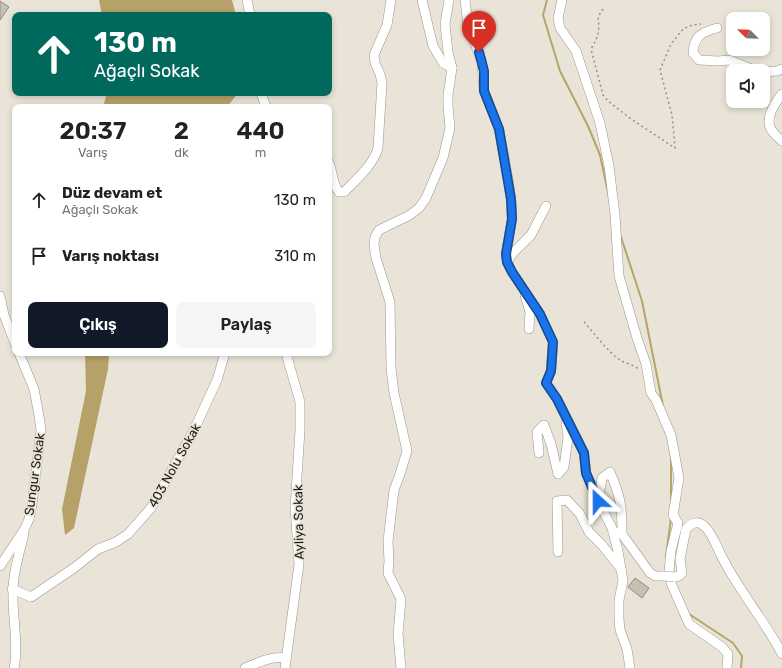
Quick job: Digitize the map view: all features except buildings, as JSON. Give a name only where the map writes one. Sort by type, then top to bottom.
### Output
[{"type":"street","points":[[247,0],[249,12]]},
{"type":"street","points":[[332,169],[335,187],[339,192],[344,192],[372,161],[376,154],[378,148],[382,83],[375,63],[374,54],[387,25],[391,0]]},
{"type":"street","points":[[422,0],[433,46],[443,63],[452,68]]},
{"type":"street","points":[[401,668],[398,634],[401,599],[388,573],[388,541],[394,490],[407,451],[394,394],[391,368],[390,302],[376,258],[374,245],[375,237],[379,230],[419,208],[426,198],[443,158],[450,128],[448,95],[452,68],[448,52],[445,24],[449,0]]},
{"type":"street","points":[[465,0],[468,25],[482,62],[484,91],[499,129],[508,179],[512,219],[506,254],[507,262],[540,314],[553,342],[551,371],[546,383],[557,399],[565,418],[584,453],[586,473],[612,528],[622,570],[623,581],[619,600],[620,630],[627,649],[630,668]]},
{"type":"street","points":[[562,0],[558,18],[560,28],[576,51],[600,123],[609,166],[615,215],[619,276],[646,364],[651,393],[656,400],[671,435],[679,478],[673,515],[678,523],[671,551],[669,571],[671,583],[689,624],[722,647],[728,654],[728,668]]},
{"type":"street","points":[[717,28],[699,35],[693,43],[693,53],[699,60],[729,60],[739,64]]},
{"type":"street","points":[[770,72],[782,69]]},
{"type":"street","points":[[782,94],[770,114],[770,128],[782,141]]},
{"type":"street","points":[[507,262],[512,254],[532,235],[546,206]]},
{"type":"street","points":[[524,288],[530,312],[529,328]]},
{"type":"street","points":[[0,296],[4,315],[12,335]]},
{"type":"street","name":"Sungur Sokak","points":[[0,566],[24,530],[32,505],[41,430],[34,389],[20,356]]},
{"type":"street","name":"403 Nolu Sokak","points":[[12,589],[31,597],[74,568],[98,549],[116,542],[128,534],[151,508],[194,430],[217,380],[224,356]]},
{"type":"street","name":"Ayliya Sokak","points":[[285,668],[299,564],[295,508],[300,430],[300,402],[287,356]]},
{"type":"street","points":[[539,453],[537,432],[544,425],[551,444],[558,474],[564,467],[568,437],[565,418]]},
{"type":"street","points":[[598,501],[602,478],[610,472],[621,500],[622,534]]},
{"type":"street","points":[[558,552],[557,501],[567,500],[580,514],[589,532],[602,545],[622,570]]},
{"type":"street","points":[[612,528],[622,534],[650,574],[655,576],[674,577],[679,576],[682,573],[680,559],[686,529],[689,525],[700,523],[709,531],[730,574],[782,654]]},
{"type":"street","points":[[14,668],[15,653],[12,589],[15,567],[24,530]]},
{"type":"street","points":[[245,668],[269,658],[286,658]]},
{"type":"path","points":[[603,9],[598,18],[600,30],[591,49],[592,58],[603,95],[615,107],[675,148],[672,115],[660,70],[671,44],[683,29],[692,25],[705,24]]},
{"type":"path","points":[[584,322],[619,359],[627,364],[633,365],[640,373]]},
{"type":"shaded area","points":[[99,0],[232,0],[235,12],[101,12]]},
{"type":"shaded area","points":[[106,96],[236,96],[229,104],[104,104]]},
{"type":"shaded area","points":[[85,356],[109,356],[108,369],[74,528],[65,535],[62,509],[86,391]]},
{"type":"waterway","points":[[103,0],[106,12]]},
{"type":"waterway","points":[[547,0],[543,15],[560,71],[588,126],[600,155],[609,197]]},
{"type":"waterway","points":[[620,234],[642,301],[663,406]]},
{"type":"waterway","points":[[671,456],[671,503]]},
{"type":"waterway","points":[[666,557],[671,518]]},
{"type":"waterway","points":[[689,614],[733,643],[742,656],[741,668]]},
{"type":"route","points":[[479,52],[484,71],[484,91],[499,129],[511,199],[512,219],[506,254],[507,262],[512,272],[535,304],[553,342],[551,371],[546,383],[557,399],[565,418],[584,453],[586,473],[598,501]]}]
